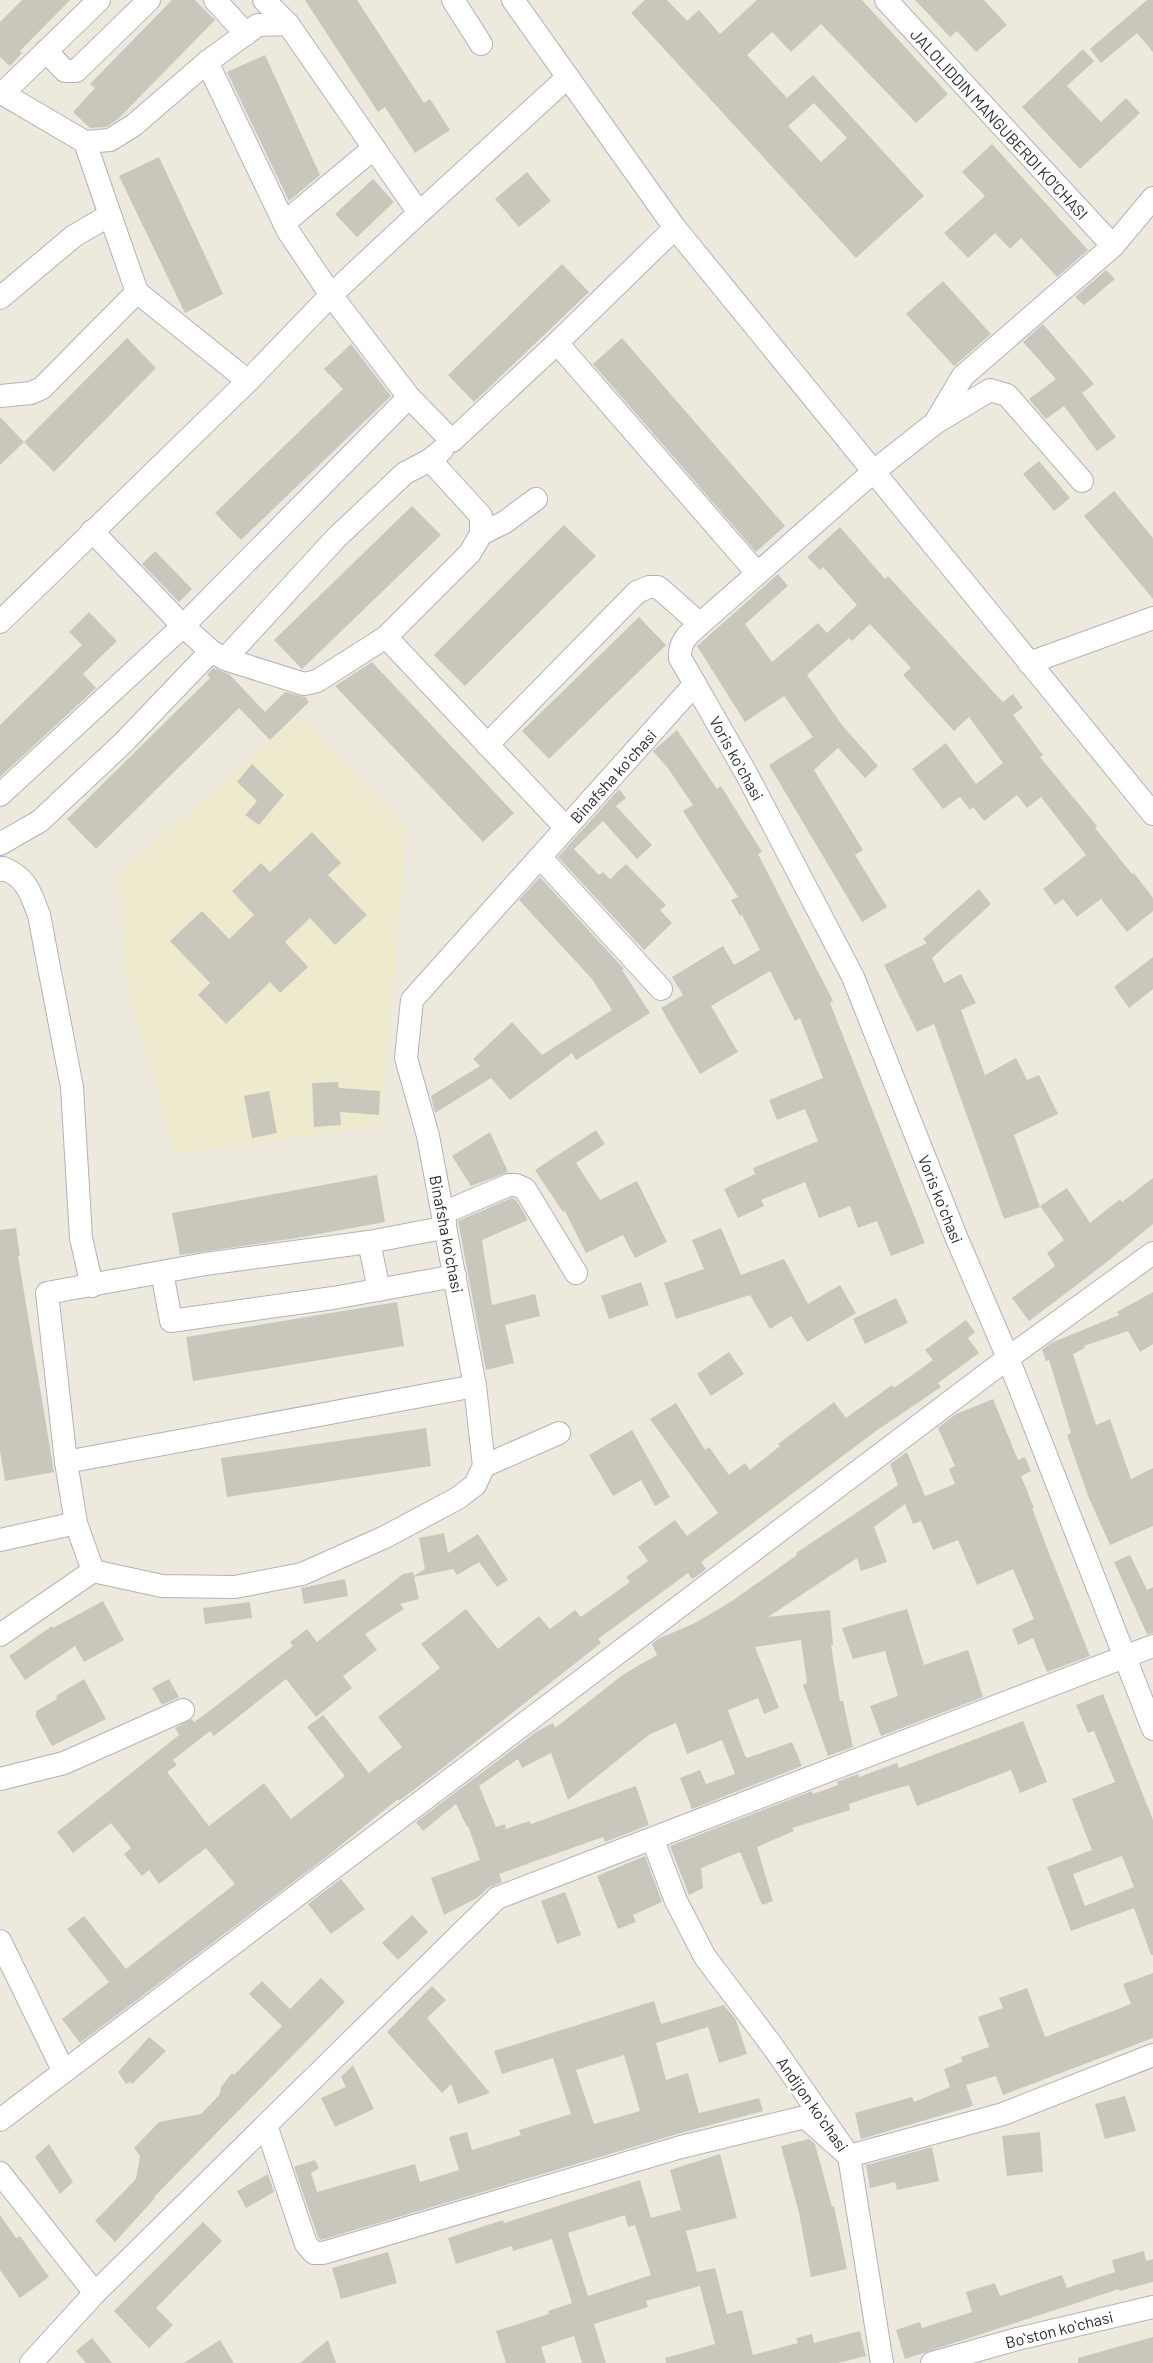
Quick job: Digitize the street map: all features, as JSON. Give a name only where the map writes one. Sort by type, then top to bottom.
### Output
[{"type":"street","points":[[99,0],[46,51],[3,100],[85,142],[110,140],[134,125],[207,62],[258,26],[288,24]]},
{"type":"street","points":[[46,51],[65,71],[76,71],[149,0]]},
{"type":"street","points":[[215,0],[246,34]]},
{"type":"street","points":[[264,0],[288,24],[419,213]]},
{"type":"street","points":[[453,0],[481,44]]},
{"type":"street","points":[[513,0],[675,228],[1153,814]]},
{"type":"street","name":"JALOLIDDIN MANGUBERDI KO'CHASI","points":[[886,0],[1113,246]]},
{"type":"street","points":[[207,62],[284,224],[331,296],[409,397],[452,441]]},
{"type":"street","points":[[0,622],[248,381],[331,296],[568,78]]},
{"type":"street","points":[[85,142],[137,292],[248,381]]},
{"type":"street","points":[[284,224],[374,148]]},
{"type":"street","points":[[935,423],[963,376],[1113,246],[1153,198]]},
{"type":"street","points":[[0,298],[74,236],[110,215]]},
{"type":"street","points":[[0,844],[40,821],[218,655],[405,473],[430,460],[452,441],[557,344],[675,228]]},
{"type":"street","points":[[0,396],[31,393],[42,388],[137,292]]},
{"type":"street","points":[[557,344],[757,573]]},
{"type":"street","points":[[487,745],[637,592],[649,587],[658,587],[700,624],[873,472],[935,423],[990,390],[1006,395],[1019,406],[1082,481]]},
{"type":"street","points":[[0,795],[183,626],[409,397]]},
{"type":"street","points":[[92,531],[183,626],[218,655],[304,684],[317,681],[386,637],[470,553],[481,534],[481,516],[430,460]]},
{"type":"street","points":[[481,534],[505,522],[536,499]]},
{"type":"street","points":[[1029,663],[1153,618]]},
{"type":"street","name":"Voris koʻchasi","points":[[700,624],[682,641],[680,658],[746,772],[853,977],[957,1239],[1008,1358],[1153,1729]]},
{"type":"street","points":[[386,637],[566,828]]},
{"type":"street","name":"Binafsha koʻchasi","points":[[484,1466],[475,1386],[444,1218],[428,1136],[406,1058],[412,1000],[695,684]]},
{"type":"street","points":[[540,857],[661,989]]},
{"type":"street","points":[[0,870],[3,868],[17,874],[28,888],[39,915],[72,1087],[81,1238],[92,1286]]},
{"type":"street","points":[[93,1572],[76,1523],[66,1462],[47,1293],[204,1264],[369,1242],[437,1228],[444,1218],[509,1185],[525,1189],[576,1273]]},
{"type":"street","points":[[369,1242],[379,1290]]},
{"type":"street","points":[[0,2120],[63,2070],[669,1616],[1008,1358],[1153,1253]]},
{"type":"street","points":[[162,1272],[171,1321],[333,1298],[455,1276]]},
{"type":"street","points":[[66,1462],[475,1386]]},
{"type":"street","points":[[0,1635],[93,1572],[162,1586],[235,1587],[302,1574],[385,1538],[458,1498],[475,1485],[484,1466],[559,1433]]},
{"type":"street","points":[[0,1540],[76,1523]]},
{"type":"street","points":[[31,2363],[95,2293],[497,1898],[1127,1658],[1153,1646]]},
{"type":"street","points":[[0,1779],[64,1763],[183,1710]]},
{"type":"street","name":"Andijon koʻchasi","points":[[653,1840],[676,1901],[705,1957],[771,2044],[849,2156],[1003,2114],[1153,2055]]},
{"type":"street","points":[[0,1941],[63,2070]]},
{"type":"street","points":[[266,2125],[306,2244],[314,2253],[323,2253],[681,2147],[805,2116],[849,2156],[882,2363]]},
{"type":"street","points":[[0,2173],[95,2293]]},
{"type":"street","name":"Boʻston koʻchasi","points":[[932,2363],[1017,2339],[1153,2307]]},
{"type":"shaded area","points":[[299,716],[407,830],[380,1126],[175,1154],[126,980],[119,873]]},
{"type":"building","points":[[22,0],[70,0],[20,51],[22,53],[10,66],[0,57],[0,22]]},
{"type":"building","points":[[172,0],[195,0],[215,20],[118,119],[106,127],[90,128],[73,112],[95,88],[90,84]]},
{"type":"building","points":[[305,0],[357,0],[424,103],[430,99],[450,130],[415,153],[385,107],[378,112]]},
{"type":"building","points":[[645,0],[667,0],[687,21],[699,10],[720,34],[757,0],[862,0],[948,94],[916,123],[821,24],[791,52],[772,32],[747,55],[787,98],[813,75],[924,196],[856,258],[631,13]],"holes":[[[814,103],[847,138],[821,162],[788,126]]]},
{"type":"building","points":[[915,0],[984,0],[1007,25],[976,52],[957,31],[950,37]]},
{"type":"building","points":[[1147,0],[1153,0],[1153,52],[1137,33],[1101,63],[1090,49]]},
{"type":"building","points":[[1083,49],[1094,61],[1067,86],[1101,122],[1126,98],[1140,113],[1080,169],[1022,107]]},
{"type":"building","points":[[265,55],[320,175],[289,201],[227,72]]},
{"type":"building","points":[[992,144],[1088,250],[1057,277],[1021,238],[1010,249],[995,233],[968,258],[944,233],[985,196],[962,172]]},
{"type":"building","points":[[159,157],[223,294],[185,313],[119,176]]},
{"type":"building","points":[[527,172],[551,201],[519,227],[495,199]]},
{"type":"building","points":[[373,179],[394,202],[357,237],[335,214]]},
{"type":"building","points":[[562,264],[589,292],[474,402],[448,375]]},
{"type":"building","points":[[1106,270],[1115,279],[1084,305],[1075,297]]},
{"type":"building","points":[[943,281],[991,334],[954,366],[906,314]]},
{"type":"building","points":[[1043,324],[1094,384],[1082,393],[1116,437],[1097,451],[1064,406],[1046,419],[1029,399],[1056,379],[1023,342]]},
{"type":"building","points":[[127,338],[156,368],[54,472],[24,442]]},
{"type":"building","points":[[622,338],[785,526],[756,552],[593,364]]},
{"type":"building","points":[[351,344],[391,396],[241,540],[215,513],[343,389],[324,369]]},
{"type":"building","points":[[0,417],[24,442],[0,465]]},
{"type":"building","points":[[1039,461],[1070,498],[1054,511],[1023,474]]},
{"type":"building","points":[[1114,491],[1153,538],[1153,599],[1084,516]]},
{"type":"building","points":[[412,506],[441,535],[302,669],[274,640]]},
{"type":"building","points":[[564,525],[596,556],[465,686],[434,655]]},
{"type":"building","points":[[840,527],[885,579],[888,576],[1003,702],[1013,694],[1023,708],[1013,715],[1043,755],[1040,757],[1153,898],[1153,911],[1127,932],[1101,899],[1077,917],[1063,899],[1055,905],[1043,889],[1086,855],[1041,797],[1027,808],[1017,795],[984,821],[973,807],[970,810],[960,797],[943,809],[912,769],[946,743],[976,784],[1003,763],[969,717],[954,731],[903,675],[911,668],[870,624],[852,641],[849,638],[807,675],[842,725],[878,766],[865,778],[838,748],[814,770],[863,850],[855,855],[887,907],[862,922],[769,765],[813,737],[784,696],[745,722],[697,646],[778,574],[788,586],[745,624],[772,662],[818,623],[827,633],[857,605],[823,567],[820,570],[807,557]]},
{"type":"building","points":[[155,551],[192,589],[179,602],[142,564]]},
{"type":"building","points":[[89,612],[117,641],[83,674],[96,688],[0,777],[0,725],[82,645],[69,632]]},
{"type":"building","points":[[639,617],[666,645],[549,759],[522,731]]},
{"type":"building","points":[[372,662],[514,813],[483,842],[335,686]]},
{"type":"building","points":[[213,668],[229,674],[265,712],[285,692],[305,697],[309,702],[270,740],[239,708],[96,849],[67,819],[210,678],[207,675]]},
{"type":"building","points":[[677,730],[717,789],[721,786],[762,852],[758,854],[833,1001],[830,1003],[925,1243],[891,1256],[877,1221],[858,1228],[850,1206],[819,1218],[805,1182],[761,1200],[764,1206],[738,1218],[724,1189],[755,1174],[753,1168],[818,1141],[805,1109],[777,1120],[769,1100],[823,1078],[800,1018],[795,1021],[770,971],[711,1006],[738,1052],[700,1074],[661,1008],[683,995],[672,977],[723,946],[734,965],[760,950],[742,915],[740,916],[731,900],[738,897],[683,811],[693,805],[653,751]]},
{"type":"building","points":[[252,764],[284,795],[259,825],[245,815],[257,801],[237,782]]},
{"type":"building","points":[[619,789],[626,798],[616,806],[652,845],[637,859],[603,821],[574,849],[599,875],[603,872],[610,879],[626,864],[666,905],[660,910],[672,923],[644,950],[558,857]]},
{"type":"building","points":[[312,832],[341,863],[328,875],[367,915],[335,945],[310,918],[285,942],[308,967],[280,993],[270,982],[226,1024],[198,995],[210,983],[170,941],[202,911],[229,939],[254,915],[232,891],[261,863],[270,872]]},
{"type":"building","points":[[540,877],[624,969],[622,970],[650,1013],[576,1060],[572,1053],[510,1100],[491,1078],[435,1113],[431,1096],[480,1066],[473,1059],[512,1022],[542,1055],[612,1010],[592,979],[519,900]]},
{"type":"building","points":[[979,889],[991,904],[932,958],[944,983],[961,974],[976,1003],[961,1010],[985,1075],[1016,1058],[1027,1080],[1039,1075],[1058,1114],[1014,1135],[1040,1207],[1004,1219],[934,1024],[917,1032],[884,965],[927,943],[923,939]]},
{"type":"building","points":[[1153,957],[1153,989],[1129,1008],[1114,987]]},
{"type":"building","points":[[338,1082],[339,1088],[380,1091],[379,1115],[340,1112],[341,1125],[314,1127],[312,1083]]},
{"type":"building","points":[[269,1091],[277,1133],[252,1138],[244,1096]]},
{"type":"building","points":[[596,1130],[605,1144],[576,1163],[600,1200],[637,1181],[667,1242],[635,1258],[623,1235],[586,1253],[565,1211],[563,1212],[535,1170]]},
{"type":"building","points":[[490,1132],[508,1172],[471,1186],[452,1156]]},
{"type":"building","points":[[377,1175],[385,1222],[297,1238],[180,1255],[172,1213]]},
{"type":"building","points":[[1153,1178],[1153,1224],[1029,1321],[1012,1298],[1055,1266],[1047,1253],[1064,1240],[1040,1206],[1067,1188],[1090,1223],[1120,1199],[1122,1202]]},
{"type":"building","points":[[512,1198],[516,1200],[528,1220],[482,1240],[492,1305],[535,1294],[540,1316],[505,1325],[514,1363],[486,1370],[458,1221]]},
{"type":"building","points":[[16,1228],[20,1256],[18,1256],[54,1472],[5,1481],[0,1450],[0,1230]]},
{"type":"building","points":[[721,1228],[741,1275],[784,1259],[808,1304],[840,1285],[856,1313],[807,1342],[791,1316],[770,1329],[750,1295],[676,1319],[664,1283],[704,1269],[692,1240]]},
{"type":"building","points":[[641,1282],[649,1305],[609,1319],[601,1296]]},
{"type":"building","points":[[1153,1292],[1153,1344],[1140,1352],[1128,1331],[1084,1346],[1085,1348],[1073,1354],[1096,1425],[1110,1419],[1131,1479],[1153,1468],[1153,1526],[1110,1545],[1088,1496],[1067,1435],[1071,1433],[1050,1363],[1049,1360],[1046,1361],[1042,1350],[1051,1343],[1119,1315],[1117,1312]]},
{"type":"building","points":[[896,1298],[908,1323],[865,1344],[853,1319]]},
{"type":"building","points":[[397,1302],[404,1346],[193,1381],[186,1337]]},
{"type":"building","points":[[966,1320],[975,1332],[968,1338],[979,1353],[938,1383],[941,1387],[876,1431],[701,1562],[706,1569],[700,1574],[692,1579],[688,1573],[598,1639],[601,1643],[440,1770],[399,1801],[398,1799],[325,1858],[80,2043],[62,2019],[109,1982],[67,1929],[84,1916],[126,1969],[235,1884],[206,1848],[159,1884],[149,1870],[142,1876],[124,1854],[131,1848],[111,1823],[73,1853],[57,1832],[179,1735],[175,1728],[192,1719],[194,1722],[212,1709],[293,1646],[290,1642],[307,1629],[317,1642],[403,1574],[413,1572],[414,1576],[425,1569],[419,1538],[444,1533],[448,1553],[478,1534],[508,1580],[497,1587],[479,1562],[457,1575],[453,1569],[414,1577],[419,1599],[400,1604],[404,1609],[365,1634],[377,1650],[343,1676],[352,1688],[316,1717],[286,1679],[214,1736],[210,1731],[173,1760],[177,1765],[167,1772],[209,1826],[264,1783],[291,1819],[345,1776],[307,1727],[323,1715],[369,1773],[402,1747],[378,1717],[440,1668],[421,1644],[466,1609],[498,1649],[539,1616],[550,1629],[575,1610],[581,1617],[630,1582],[626,1577],[648,1561],[638,1547],[675,1520],[687,1536],[718,1513],[650,1419],[676,1403],[705,1450],[709,1447],[729,1475],[745,1463],[750,1470],[780,1446],[778,1444],[834,1402],[846,1418],[892,1385],[894,1388],[933,1360],[925,1350]]},
{"type":"building","points":[[729,1352],[744,1374],[711,1396],[697,1374]]},
{"type":"building","points":[[993,1399],[1018,1460],[1025,1457],[1031,1471],[1021,1476],[1090,1656],[1047,1672],[1033,1638],[1018,1645],[1012,1629],[1034,1619],[1013,1569],[977,1585],[958,1540],[933,1550],[921,1521],[913,1524],[905,1504],[874,1527],[887,1562],[861,1571],[857,1558],[768,1617],[830,1610],[833,1645],[831,1645],[840,1701],[843,1701],[853,1747],[828,1756],[803,1685],[807,1683],[801,1640],[755,1647],[779,1708],[764,1714],[758,1698],[728,1710],[744,1754],[747,1758],[792,1742],[802,1766],[692,1809],[680,1778],[700,1770],[706,1784],[735,1774],[722,1740],[687,1754],[676,1723],[650,1734],[568,1800],[551,1753],[522,1768],[518,1759],[479,1786],[496,1827],[505,1824],[506,1829],[529,1821],[531,1824],[636,1786],[649,1825],[605,1842],[603,1837],[499,1874],[502,1882],[444,1915],[431,1878],[480,1860],[468,1826],[456,1804],[423,1831],[416,1822],[536,1732],[553,1723],[555,1728],[624,1674],[657,1655],[652,1644],[658,1639],[695,1623],[732,1601],[797,1555],[796,1553],[898,1485],[890,1464],[907,1452],[925,1496],[955,1484],[949,1469],[955,1466],[938,1428],[956,1414]]},
{"type":"building","points":[[426,1428],[431,1466],[227,1497],[221,1458]]},
{"type":"building","points":[[632,1430],[670,1497],[655,1506],[641,1480],[613,1496],[589,1455]]},
{"type":"building","points":[[1130,1555],[1147,1590],[1153,1587],[1153,1633],[1147,1634],[1114,1562]]},
{"type":"building","points":[[345,1579],[348,1596],[304,1604],[301,1588]]},
{"type":"building","points":[[103,1601],[124,1640],[84,1662],[75,1646],[25,1680],[9,1656],[52,1626],[53,1628]]},
{"type":"building","points":[[250,1602],[252,1618],[205,1624],[203,1608]]},
{"type":"building","points":[[907,1609],[924,1665],[968,1650],[983,1697],[881,1736],[870,1706],[898,1696],[885,1651],[853,1659],[842,1628]]},
{"type":"building","points":[[84,1679],[106,1719],[52,1746],[36,1717],[36,1711]]},
{"type":"building","points":[[169,1679],[179,1697],[162,1705],[152,1688]]},
{"type":"building","points":[[1103,1694],[1153,1820],[1153,1955],[1151,1955],[1134,1908],[1071,1931],[1047,1867],[1092,1850],[1072,1799],[1115,1782],[1094,1731],[1088,1733],[1076,1705]],"holes":[[[1122,1856],[1134,1887],[1085,1906],[1073,1874]]]},
{"type":"building","points":[[1023,1721],[1047,1782],[1020,1793],[1011,1770],[917,1806],[909,1785],[878,1794],[849,1804],[850,1810],[792,1828],[794,1831],[757,1847],[773,1901],[762,1905],[740,1852],[701,1868],[703,1888],[689,1895],[670,1846],[812,1791],[813,1794],[838,1785],[837,1782],[858,1774],[859,1777],[897,1763],[899,1768]]},
{"type":"building","points":[[645,1856],[662,1902],[633,1915],[636,1922],[618,1929],[597,1876]]},
{"type":"building","points":[[341,1879],[365,1909],[331,1934],[308,1904]]},
{"type":"building","points":[[565,1892],[581,1935],[557,1944],[541,1901]]},
{"type":"building","points":[[412,1915],[428,1932],[398,1960],[382,1943]]},
{"type":"building","points":[[1153,1973],[1153,2038],[1003,2095],[996,2076],[966,2085],[973,2106],[861,2139],[855,2113],[912,2097],[914,2102],[950,2087],[944,2069],[962,2062],[961,2057],[989,2047],[978,2017],[1003,2008],[999,1998],[1027,1988],[1045,2037],[1131,2004],[1123,1984]]},
{"type":"building","points":[[321,1978],[345,2002],[154,2197],[115,2242],[95,2221],[136,2179],[140,2156],[134,2148],[159,2122],[201,2114],[220,2094],[221,2087],[232,2073],[234,2075],[282,2026],[249,1994],[262,1981],[290,2009]]},
{"type":"building","points":[[432,1986],[446,2000],[427,2018],[490,2093],[458,2104],[451,2084],[442,2093],[387,2032]]},
{"type":"building","points":[[654,2001],[661,2024],[724,2005],[736,2020],[747,2054],[719,2063],[708,2027],[656,2043],[666,2080],[688,2073],[699,2113],[759,2098],[763,2111],[677,2134],[321,2240],[294,2167],[315,2160],[319,2168],[311,2173],[317,2192],[415,2164],[420,2182],[459,2170],[449,2137],[467,2132],[472,2150],[521,2135],[519,2130],[571,2114],[553,2058],[502,2074],[494,2051]],"holes":[[[624,2055],[640,2111],[594,2124],[576,2070]]]},
{"type":"building","points":[[149,2037],[166,2051],[132,2084],[130,2082],[126,2084],[118,2072]]},
{"type":"building","points":[[353,2065],[374,2109],[335,2127],[321,2098],[346,2087],[341,2077]]},
{"type":"building","points":[[1125,2096],[1136,2131],[1105,2139],[1095,2104]]},
{"type":"building","points":[[1040,2132],[1043,2172],[1007,2176],[1002,2136]]},
{"type":"building","points":[[809,2139],[815,2144],[832,2207],[834,2206],[847,2269],[811,2277],[799,2213],[781,2146]]},
{"type":"building","points":[[49,2144],[73,2182],[60,2194],[35,2157]]},
{"type":"building","points":[[932,2147],[939,2181],[897,2190],[895,2182],[870,2188],[866,2165]]},
{"type":"building","points":[[720,2154],[737,2218],[686,2231],[697,2272],[715,2268],[727,2314],[742,2310],[753,2355],[798,2343],[796,2338],[812,2334],[814,2343],[860,2331],[866,2356],[838,2363],[666,2363],[665,2358],[715,2344],[700,2286],[646,2301],[648,2307],[594,2324],[606,2363],[582,2363],[574,2336],[541,2347],[546,2363],[506,2363],[496,2331],[549,2314],[548,2311],[572,2303],[552,2239],[513,2251],[512,2246],[456,2264],[448,2238],[503,2220],[504,2223],[640,2180],[651,2218],[681,2210],[670,2170]],"holes":[[[625,2215],[628,2227],[635,2225],[651,2275],[588,2296],[568,2233]]]},
{"type":"building","points":[[268,2174],[274,2192],[246,2208],[237,2191]]},
{"type":"building","points":[[0,2215],[16,2238],[20,2236],[49,2277],[20,2298],[0,2270]]},
{"type":"building","points":[[203,2222],[222,2241],[156,2308],[173,2325],[149,2348],[114,2311]]},
{"type":"building","points":[[1144,2251],[1146,2261],[1153,2259],[1153,2282],[1119,2291],[1119,2289],[905,2359],[896,2330],[920,2322],[922,2328],[972,2312],[966,2292],[995,2283],[1000,2296],[1062,2275],[1067,2288],[1115,2272],[1112,2260]]},
{"type":"building","points":[[388,2252],[397,2283],[341,2299],[332,2268]]},
{"type":"building","points":[[1153,2337],[1153,2363],[1078,2363],[1078,2358]]},
{"type":"building","points":[[92,2338],[112,2363],[86,2363],[76,2351]]},
{"type":"building","points":[[220,2340],[234,2363],[184,2363]]},
{"type":"building","points":[[328,2340],[336,2363],[300,2363]]}]
